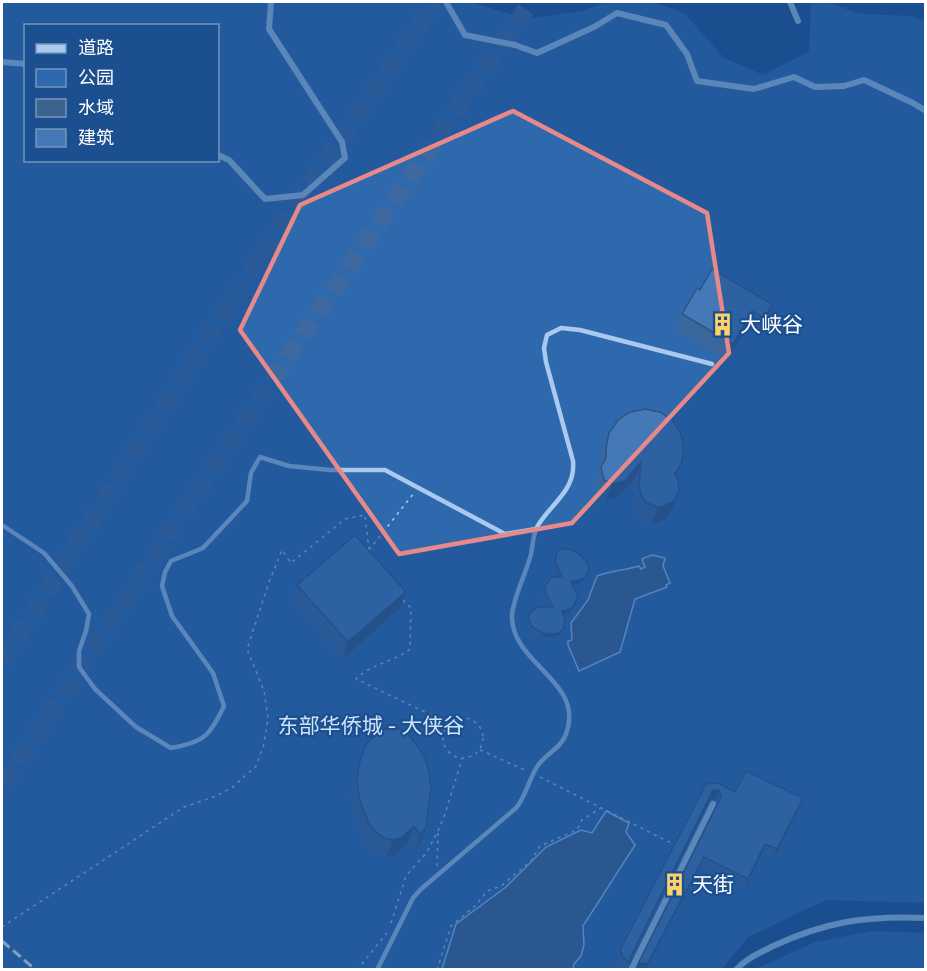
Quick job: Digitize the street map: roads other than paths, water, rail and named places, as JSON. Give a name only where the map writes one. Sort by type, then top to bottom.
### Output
[{"type":"street","points":[[219,155],[229,160],[265,199],[303,195],[345,158],[342,142],[269,29],[271,2]]},
{"type":"street","points":[[446,2],[465,35],[515,45],[537,53],[594,27],[616,13],[666,25],[687,54],[698,81],[754,89],[794,77],[815,87],[844,86],[864,80],[926,111]]},
{"type":"street","points":[[790,2],[798,21]]},
{"type":"street","points":[[2,62],[24,64]]},
{"type":"street","points":[[631,969],[713,804]]},
{"type":"street","points":[[736,969],[747,959],[800,933],[850,920],[926,918]]},
{"type":"lane","points":[[377,969],[413,898],[521,803],[533,773],[566,735],[567,706],[560,688],[518,643],[512,621],[536,529],[564,494],[573,477],[574,469],[546,362],[544,348],[547,335],[561,328],[580,330],[712,364]]},
{"type":"lane","points":[[2,525],[44,553],[72,586],[89,614],[79,651],[79,667],[95,689],[136,727],[171,748],[194,744],[213,729],[224,706],[213,673],[172,616],[162,586],[165,572],[171,561],[203,548],[247,501],[251,473],[260,458],[290,466],[330,470],[385,470],[505,534],[536,529]]},
{"type":"water","points":[[652,555],[665,558],[663,566],[670,583],[666,585],[667,587],[635,599],[620,652],[579,671],[568,645],[568,641],[572,640],[571,623],[588,600],[597,576],[639,566],[641,569],[645,567],[642,559]]},
{"type":"water","points":[[606,811],[629,823],[626,832],[635,845],[583,926],[584,945],[581,956],[573,969],[442,969],[456,924],[506,887],[546,847],[581,830],[592,833]]},
{"type":"tunnel","points":[[2,661],[245,279],[434,2]]},
{"type":"tunnel","points":[[2,785],[300,338],[531,2]]},
{"type":"railway","points":[[2,941],[36,970]]},
{"type":"place","name":"大峡谷","points":[[722,324]]},
{"type":"place","name":"天街","points":[[674,884]]},
{"type":"park label","name":"东部华侨城 - 大侠谷","points":[[371,725]]}]
